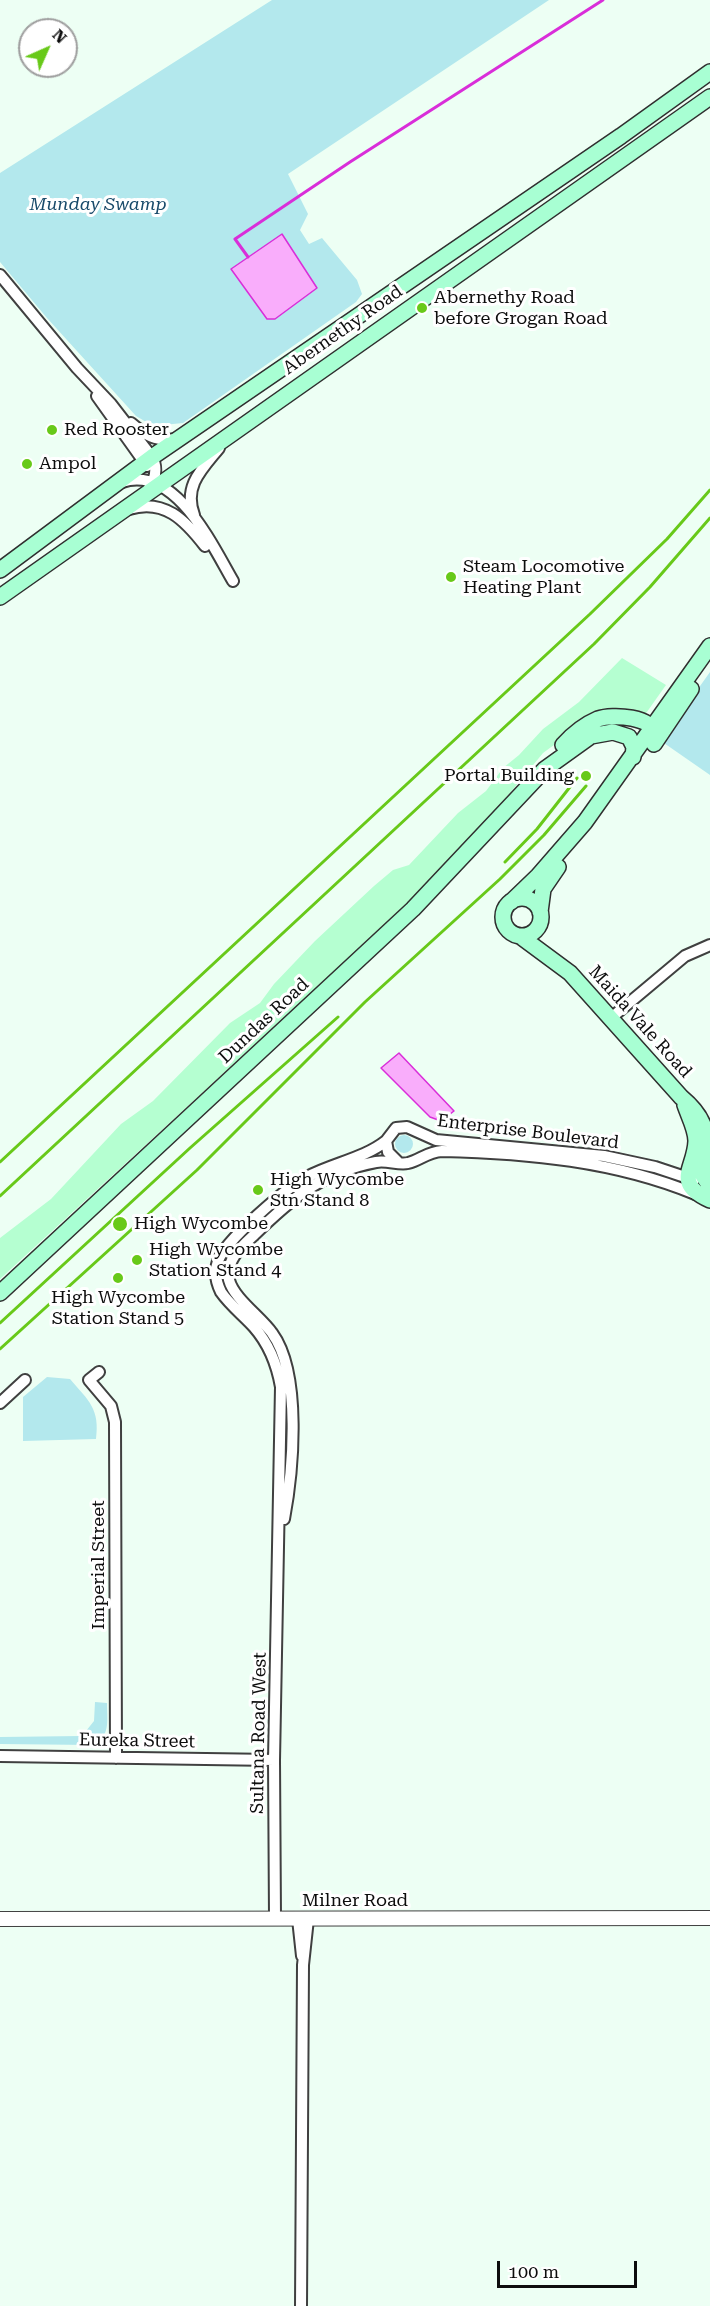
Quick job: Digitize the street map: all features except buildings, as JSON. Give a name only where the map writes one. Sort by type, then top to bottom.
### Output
[{"type":"main road","name":"Abernethy Road","points":[[0,597],[139,499],[153,472],[190,432],[710,72]]},
{"type":"main road","name":"Abernethy Road","points":[[0,570],[113,486],[153,472],[177,472],[710,97]]},
{"type":"main road","points":[[511,902],[552,867],[611,804],[652,736],[663,711],[710,646]]},
{"type":"main road","points":[[520,936],[526,936],[536,929],[543,890],[552,867],[633,757],[652,736],[710,659]]},
{"type":"main road","name":"Dundas Road","points":[[0,1293],[413,909],[545,769],[558,749],[583,727],[598,719],[663,711]]},
{"type":"main road","points":[[615,716],[641,721],[652,736]]},
{"type":"main road","name":"Dundas Road","points":[[545,769],[591,736],[613,732],[652,736]]},
{"type":"main road","points":[[623,734],[633,743],[633,757]]},
{"type":"main road","points":[[511,902],[517,899],[528,900],[537,907],[540,915]]},
{"type":"main road","name":"Maida Vale Road","points":[[511,902],[503,912],[508,931],[520,936],[570,973]]},
{"type":"main road","name":"Maida Vale Road","points":[[540,915],[544,936],[570,973],[681,1097],[696,1136],[696,1180]]},
{"type":"street","points":[[0,275],[77,368],[153,472],[197,521],[233,581],[192,529],[173,512],[159,507],[144,507],[126,510],[112,518]]},
{"type":"street","points":[[77,368],[132,424],[150,437],[165,440],[177,439],[190,432]]},
{"type":"street","points":[[111,404],[153,472]]},
{"type":"street","points":[[197,521],[190,501],[190,488],[198,474],[236,430]]},
{"type":"street","points":[[611,1018],[685,956],[710,945]]},
{"type":"street","name":"Enterprise Boulevard","points":[[278,1549],[281,1395],[278,1374],[262,1336],[221,1292],[216,1278],[217,1263],[230,1243],[288,1189],[306,1177],[373,1151],[386,1141],[396,1128],[407,1127],[436,1140],[578,1152],[634,1162],[696,1180]]},
{"type":"street","name":"Enterprise Boulevard","points":[[416,1131],[422,1144],[416,1158]]},
{"type":"street","points":[[386,1141],[388,1152],[398,1162]]},
{"type":"street","name":"Enterprise Boulevard","points":[[278,1549],[289,1489],[290,1375],[282,1350],[273,1333],[232,1287],[229,1280],[229,1267],[242,1246],[283,1207],[308,1188],[361,1166],[383,1161],[408,1162],[426,1154],[442,1151],[545,1157],[696,1180]]},
{"type":"street","points":[[80,1388],[99,1372]]},
{"type":"street","points":[[0,1403],[26,1380]]},
{"type":"street","name":"Imperial Street","points":[[89,1380],[111,1406],[115,1422],[116,1758]]},
{"type":"street","name":"Sultana Road West","points":[[275,1918],[274,1760],[278,1549]]},
{"type":"street","name":"Eureka Street","points":[[0,1756],[274,1760]]},
{"type":"street","name":"Milner Road","points":[[0,1919],[710,1918]]},
{"type":"street","points":[[301,2306],[303,1919]]},
{"type":"green space","name":"Munday Swamp","points":[[272,0],[549,0],[288,174],[308,214],[300,230],[309,244],[322,238],[357,280],[362,294],[356,302],[183,423],[153,426],[136,416],[47,318],[0,262],[0,173]]},
{"type":"green space","points":[[710,672],[710,775],[661,741]]},
{"type":"green space","points":[[400,1135],[408,1135],[413,1140],[411,1151],[400,1153],[395,1148],[395,1140]]},
{"type":"green space","points":[[47,1377],[70,1379],[88,1400],[95,1413],[96,1439],[23,1441],[23,1397]]},
{"type":"green space","points":[[95,1702],[107,1703],[107,1728],[102,1737],[92,1745],[0,1744],[0,1737],[82,1736],[94,1721]]},
{"type":"sand","points":[[622,658],[666,685],[637,726],[593,725],[569,734],[543,753],[482,827],[405,906],[0,1279],[0,1238],[51,1199],[121,1124],[153,1101],[230,1023],[260,1003],[274,984],[315,941],[374,886],[393,870],[409,865],[458,813],[486,791],[503,768],[519,755],[543,729],[579,702]]},
{"type":"shaded area","points":[[282,234],[317,288],[275,319],[267,319],[231,269]]},
{"type":"shaded area","points":[[399,1053],[454,1111],[441,1121],[430,1117],[381,1068]]},
{"type":"waterway","points":[[248,257],[235,239],[350,162],[603,0]]},
{"type":"railway","points":[[0,1162],[590,614],[667,539],[710,490]]},
{"type":"railway","points":[[0,1196],[594,644],[650,587],[710,518]]},
{"type":"railway","points":[[505,862],[537,829],[577,778]]},
{"type":"railway","points":[[0,1349],[197,1170],[365,1002],[500,879],[544,835],[586,786]]},
{"type":"railway","points":[[0,1323],[190,1148],[338,1017]]},
{"type":"place","name":"Abernethy Road before Grogan Road","points":[[422,308]]},
{"type":"place","name":"Red Rooster","points":[[52,430]]},
{"type":"place","name":"Ampol","points":[[27,464]]},
{"type":"place","name":"Steam Locomotive Heating Plant","points":[[451,577]]},
{"type":"place","name":"Portal Building","points":[[586,776]]},
{"type":"place","name":"High Wycombe Stn Stand 8","points":[[258,1190]]},
{"type":"place","name":"High Wycombe","points":[[120,1224]]},
{"type":"place","name":"High Wycombe Station Stand 4","points":[[137,1260]]},
{"type":"place","name":"High Wycombe Station Stand 5","points":[[118,1278]]}]
